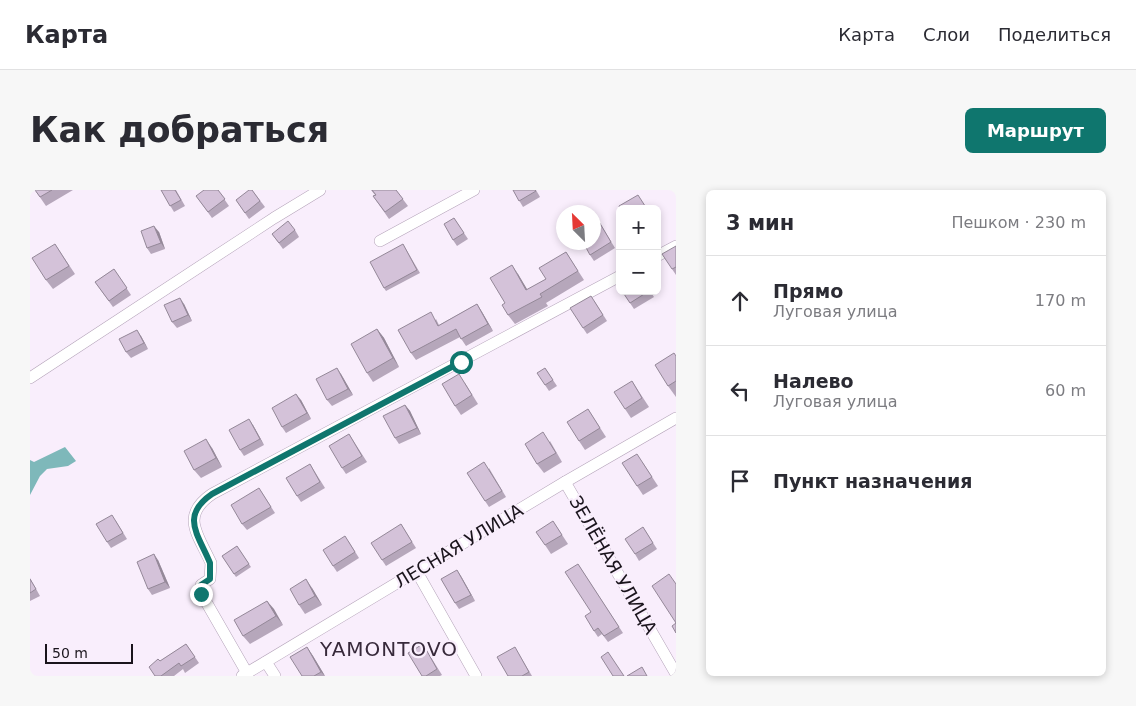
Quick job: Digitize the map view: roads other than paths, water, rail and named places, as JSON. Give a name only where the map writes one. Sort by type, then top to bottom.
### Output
[{"type":"street","points":[[30,378],[274,218],[320,190]]},
{"type":"street","points":[[380,241],[474,190]]},
{"type":"street","points":[[661,254],[676,246]]},
{"type":"street","points":[[245,675],[201,594],[201,585],[210,579],[211,568],[193,523],[194,513],[201,502],[212,494],[616,278]]},
{"type":"street","name":"ЛЕСНАЯ УЛИЦА","points":[[245,675],[565,482],[676,418]]},
{"type":"street","name":"ЗЕЛЁНАЯ УЛИЦА","points":[[565,482],[676,674]]},
{"type":"street","points":[[417,572],[476,676]]},
{"type":"street","points":[[266,662],[275,676]]},
{"type":"district","name":"YAMONTOVO","points":[[389,649]]}]
